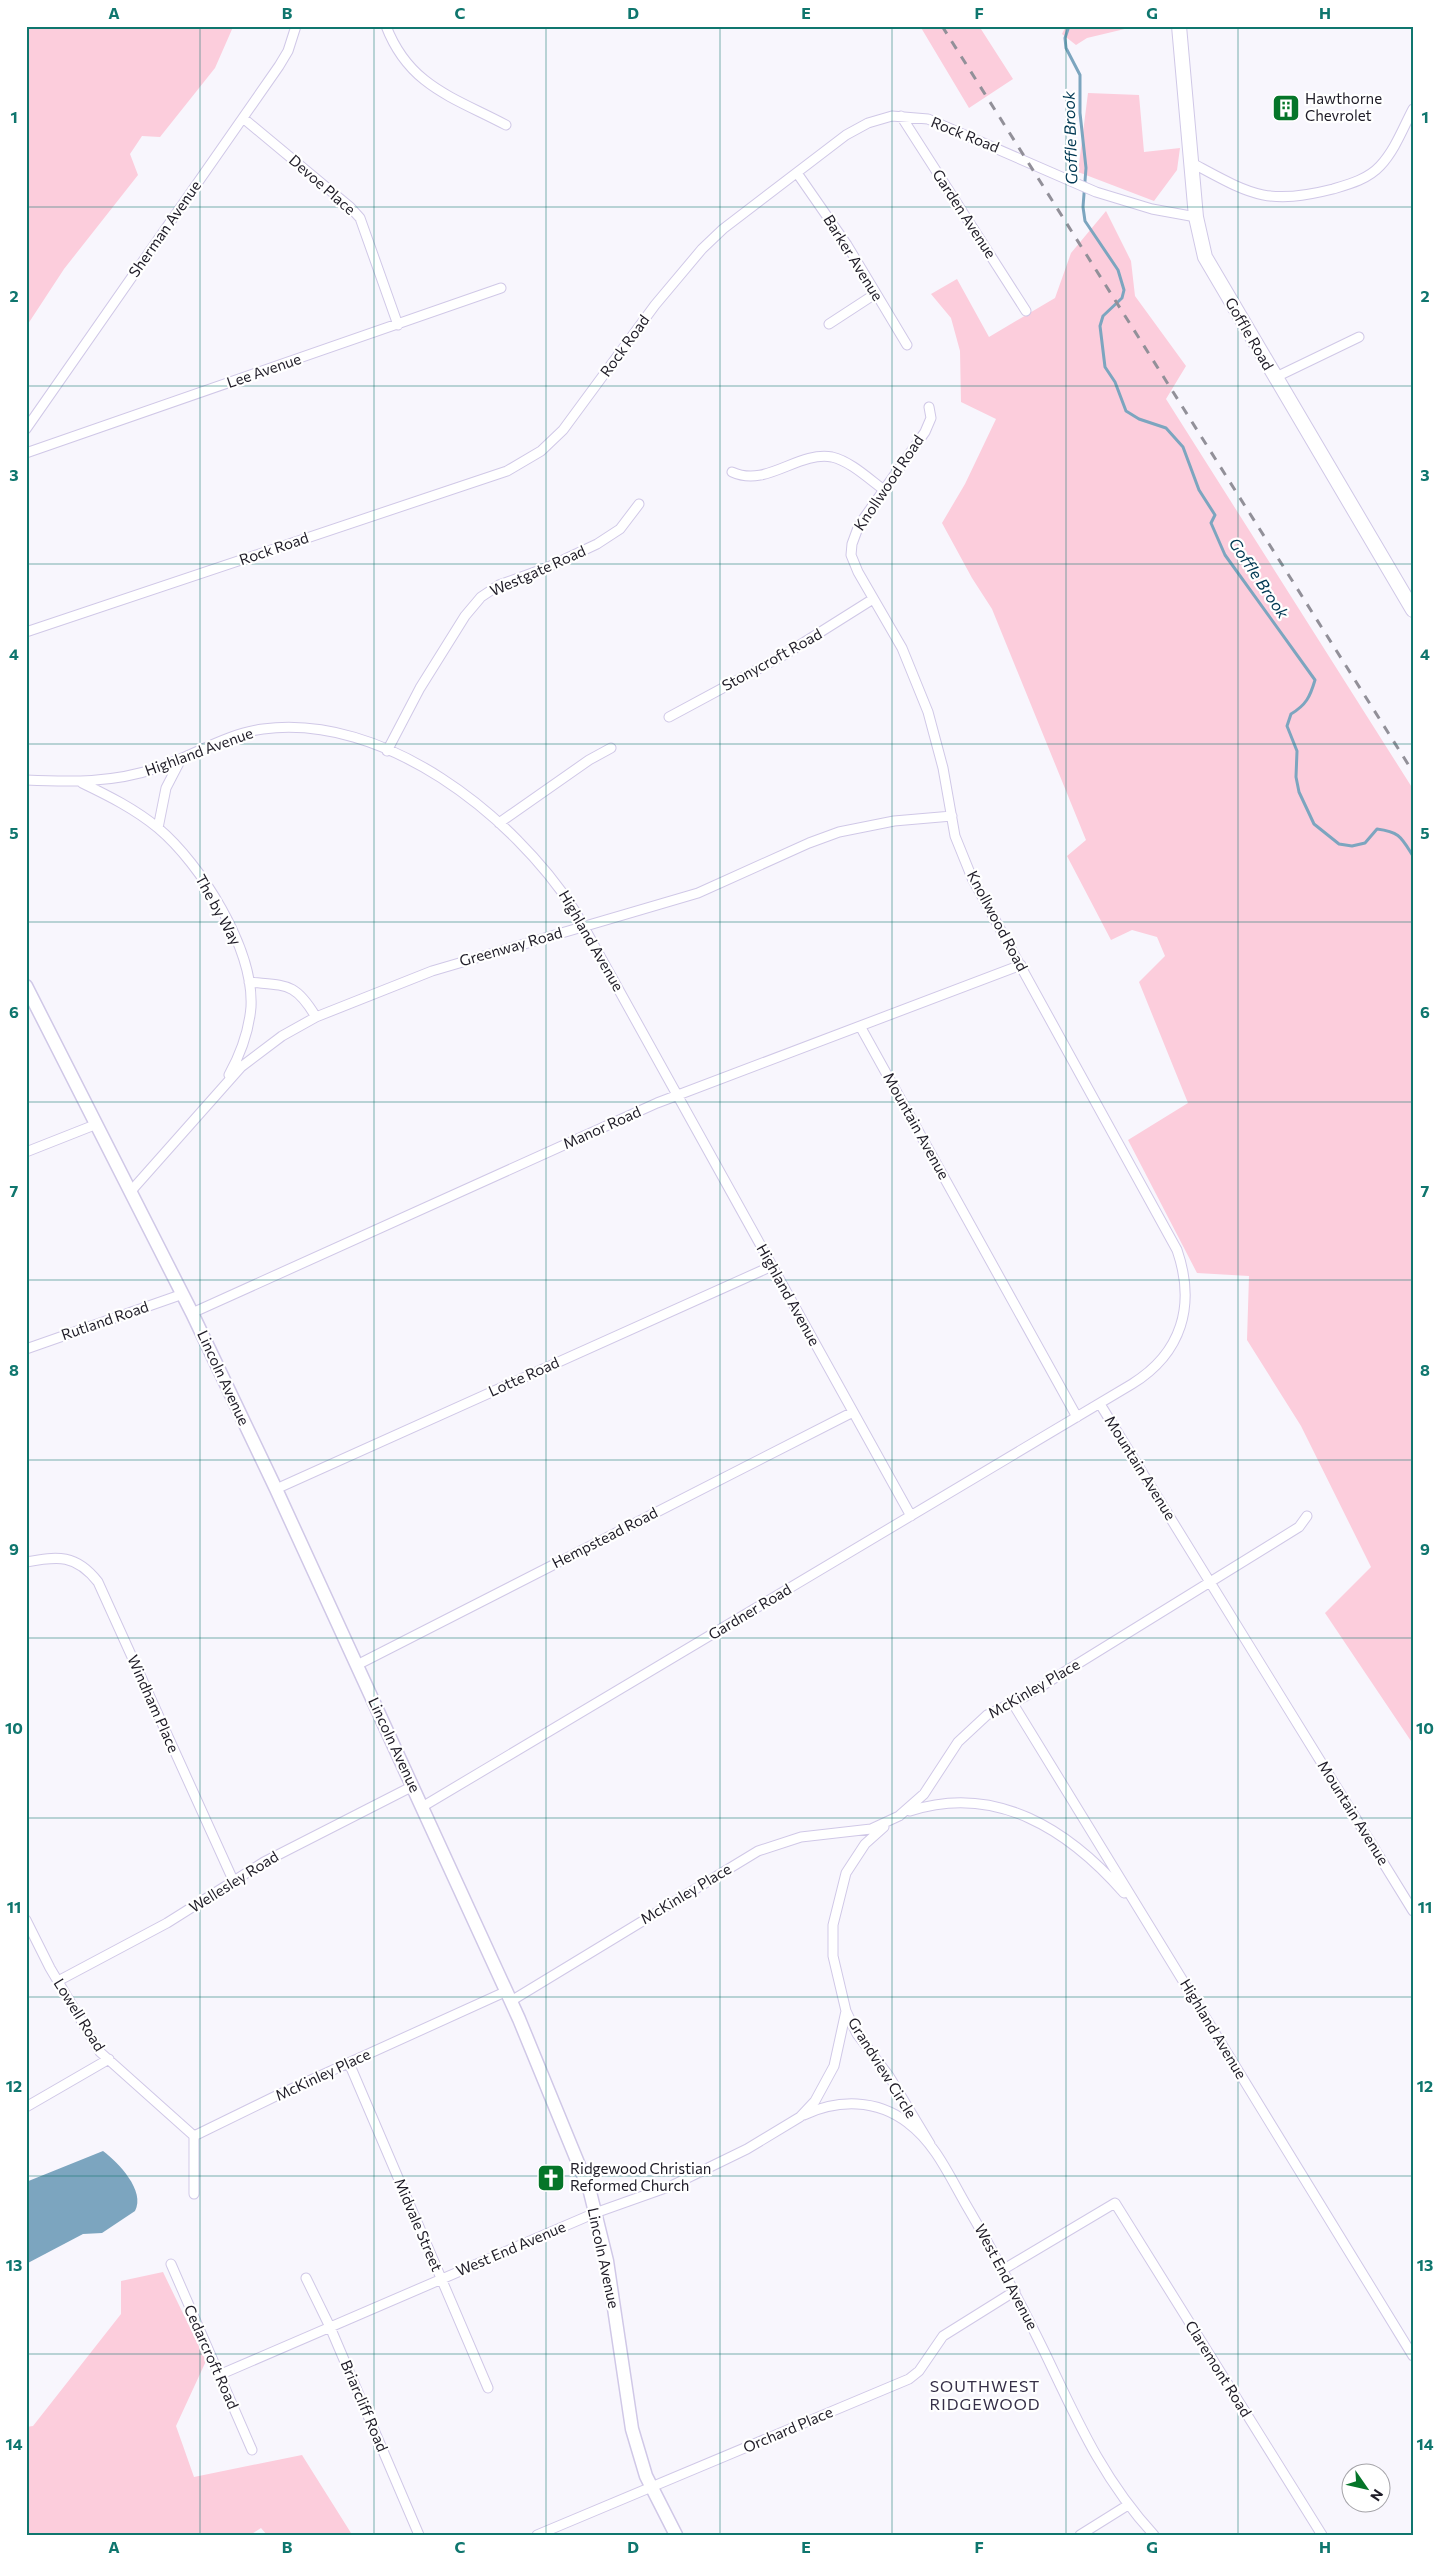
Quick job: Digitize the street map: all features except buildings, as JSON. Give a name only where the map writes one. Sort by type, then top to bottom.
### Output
[{"type":"main road","name":"Goffle Road","points":[[1179,26],[1196,217],[1205,257],[1274,378],[1413,610]]},
{"type":"main road","name":"Lincoln Avenue","points":[[26,986],[183,1294],[276,1489],[509,1996],[576,2158],[595,2213],[607,2261],[632,2429],[646,2476],[676,2535]]},
{"type":"street","name":"Sherman Avenue","points":[[26,429],[288,51],[296,26]]},
{"type":"street","points":[[386,26],[398,53],[419,77],[506,124]]},
{"type":"street","points":[[1192,163],[1242,189],[1260,195],[1284,198],[1304,196],[1349,184],[1367,177],[1380,166],[1392,149],[1413,109]]},
{"type":"street","name":"Rock Road","points":[[26,632],[506,471],[532,458],[563,430],[686,267],[723,229],[856,128],[880,118],[901,116],[937,122],[1077,184],[1118,199],[1169,213],[1196,217]]},
{"type":"street","name":"Garden Avenue","points":[[901,116],[1026,311]]},
{"type":"street","name":"Devoe Place","points":[[243,118],[350,207],[360,218],[398,325]]},
{"type":"street","name":"Barker Avenue","points":[[797,172],[847,245],[907,345]]},
{"type":"street","name":"Lee Avenue","points":[[26,453],[501,288]]},
{"type":"street","points":[[829,324],[875,294]]},
{"type":"street","points":[[1274,378],[1359,337]]},
{"type":"street","name":"Knollwood Road","points":[[929,407],[931,418],[924,432],[859,525],[851,549],[858,572],[902,648],[928,712],[943,768],[955,836],[972,878],[1177,1250],[1184,1274],[1185,1297],[1183,1318],[1172,1347],[1147,1375],[1100,1404]]},
{"type":"street","points":[[732,472],[741,476],[760,476],[810,460],[832,457],[848,464],[884,490]]},
{"type":"street","name":"Westgate Road","points":[[387,751],[420,688],[465,616],[481,597],[499,585],[546,568],[597,544],[620,529],[639,504]]},
{"type":"street","name":"Stonycroft Road","points":[[668,716],[784,655],[874,599]]},
{"type":"street","name":"Highland Avenue","points":[[26,780],[81,783],[129,776],[181,759],[234,736],[262,729],[289,727],[348,736],[387,751],[436,776],[485,810],[526,847],[548,873],[584,926],[911,1516]]},
{"type":"street","points":[[499,823],[589,760],[611,748]]},
{"type":"street","points":[[158,828],[166,788],[181,759]]},
{"type":"street","name":"The by Way","points":[[81,783],[111,797],[158,828],[187,859],[217,903],[239,946],[249,982],[251,1006],[246,1031],[232,1070],[221,1089]]},
{"type":"street","name":"Greenway Road","points":[[131,1191],[241,1067],[261,1050],[316,1017],[432,971],[698,893],[809,843],[839,832],[894,821],[952,816]]},
{"type":"street","name":"Manor Road","points":[[192,1313],[678,1095],[1020,965]]},
{"type":"street","points":[[249,982],[288,986],[303,995],[316,1017]]},
{"type":"street","name":"Mountain Avenue","points":[[860,1026],[1077,1417],[1100,1404],[1413,1911]]},
{"type":"street","points":[[26,1152],[97,1124]]},
{"type":"street","name":"Lotte Road","points":[[276,1489],[772,1266]]},
{"type":"street","name":"Rutland Road","points":[[26,1349],[183,1294]]},
{"type":"street","name":"Hempstead Road","points":[[357,1665],[853,1412]]},
{"type":"street","name":"Gardner Road","points":[[422,1807],[1077,1417]]},
{"type":"street","name":"McKinley Place","points":[[194,2136],[349,2063],[509,1996],[758,1851],[801,1837],[872,1829],[899,1816],[924,1794],[958,1742],[987,1715],[1024,1698],[1211,1582],[1299,1527],[1307,1516]]},
{"type":"street","name":"Windham Place","points":[[26,1562],[46,1558],[71,1560],[90,1572],[98,1582],[232,1880]]},
{"type":"street","name":"Highland Avenue","points":[[1012,1702],[1413,2356]]},
{"type":"street","name":"Wellesley Road","points":[[58,1981],[167,1923],[232,1880],[264,1862],[413,1786]]},
{"type":"street","name":"Grandview Circle","points":[[930,2144],[889,2076],[857,2034],[846,2011],[833,1956],[832,1938],[836,1906],[846,1872],[857,1854],[875,1834],[899,1816],[923,1807],[981,1804],[1006,1808],[1033,1819],[1061,1835],[1084,1852],[1106,1872],[1141,1912]]},
{"type":"street","name":"Lowell Road","points":[[26,1920],[58,1981],[100,2052],[194,2136]]},
{"type":"street","name":"West End Avenue","points":[[800,2117],[824,2089],[834,2066],[846,2011]]},
{"type":"street","points":[[26,2107],[109,2059]]},
{"type":"street","name":"Midvale Street","points":[[349,2063],[488,2388]]},
{"type":"street","name":"West End Avenue","points":[[219,2375],[595,2213],[647,2196],[706,2170],[747,2149],[800,2117],[833,2105],[866,2104],[888,2111],[908,2122],[930,2144],[1004,2269],[1094,2455],[1128,2505],[1154,2535]]},
{"type":"street","points":[[194,2136],[194,2194]]},
{"type":"street","name":"Claremont Road","points":[[1004,2269],[1115,2203],[1322,2535]]},
{"type":"street","name":"Cedarcroft Road","points":[[171,2264],[252,2450]]},
{"type":"street","name":"Briarcliff Road","points":[[306,2278],[330,2327],[420,2535]]},
{"type":"street","name":"Orchard Place","points":[[537,2535],[910,2379],[919,2371],[943,2336],[1015,2291]]},
{"type":"street","points":[[1080,2535],[1128,2505]]},
{"type":"shaded area","points":[[26,26],[233,27],[215,68],[160,137],[142,136],[130,154],[138,175],[64,269],[26,327]]},
{"type":"shaded area","points":[[920,26],[979,26],[1013,79],[969,108]]},
{"type":"shaded area","points":[[1066,26],[1133,27],[1087,38],[1076,45],[1062,34]]},
{"type":"shaded area","points":[[1088,93],[1139,95],[1144,152],[1180,148],[1177,170],[1154,201],[1078,172]]},
{"type":"shaded area","points":[[1106,211],[1131,261],[1135,296],[1186,366],[1166,399],[1413,789],[1413,1744],[1325,1613],[1371,1567],[1301,1426],[1247,1340],[1249,1276],[1197,1273],[1128,1140],[1188,1103],[1139,982],[1165,956],[1157,937],[1132,930],[1111,940],[1067,856],[1086,840],[992,609],[972,578],[942,523],[965,484],[996,419],[961,402],[960,351],[951,318],[931,294],[957,279],[989,337],[1055,298],[1071,253]]},
{"type":"shaded area","points":[[163,2272],[206,2361],[176,2426],[194,2477],[302,2455],[351,2533],[267,2535],[261,2528],[250,2535],[26,2535],[26,2427],[33,2426],[121,2314],[121,2281]]},
{"type":"water","points":[[103,2151],[116,2162],[134,2186],[137,2195],[135,2211],[102,2233],[83,2234],[26,2264],[26,2182]]},
{"type":"waterway","name":"Goffle Brook","points":[[1069,26],[1065,38],[1066,48],[1080,75],[1080,113],[1086,168],[1083,207],[1085,221],[1118,270],[1124,290],[1122,298],[1103,316],[1100,326],[1105,367],[1115,382],[1126,411],[1139,419],[1166,428],[1183,447],[1199,490],[1215,515],[1211,523],[1225,555],[1315,680],[1307,700],[1291,714],[1287,726],[1297,751],[1296,777],[1299,792],[1314,824],[1339,844],[1352,846],[1365,843],[1377,829],[1391,832],[1399,836],[1413,856]]},
{"type":"railway","points":[[942,26],[1413,772]]},
{"type":"place","name":"Hawthorne Chevrolet","points":[[1286,108]]},
{"type":"place","name":"Ridgewood Christian Reformed Church","points":[[551,2178]]},
{"type":"district","name":"SOUTHWEST RIDGEWOOD","points":[[985,2395]]}]
